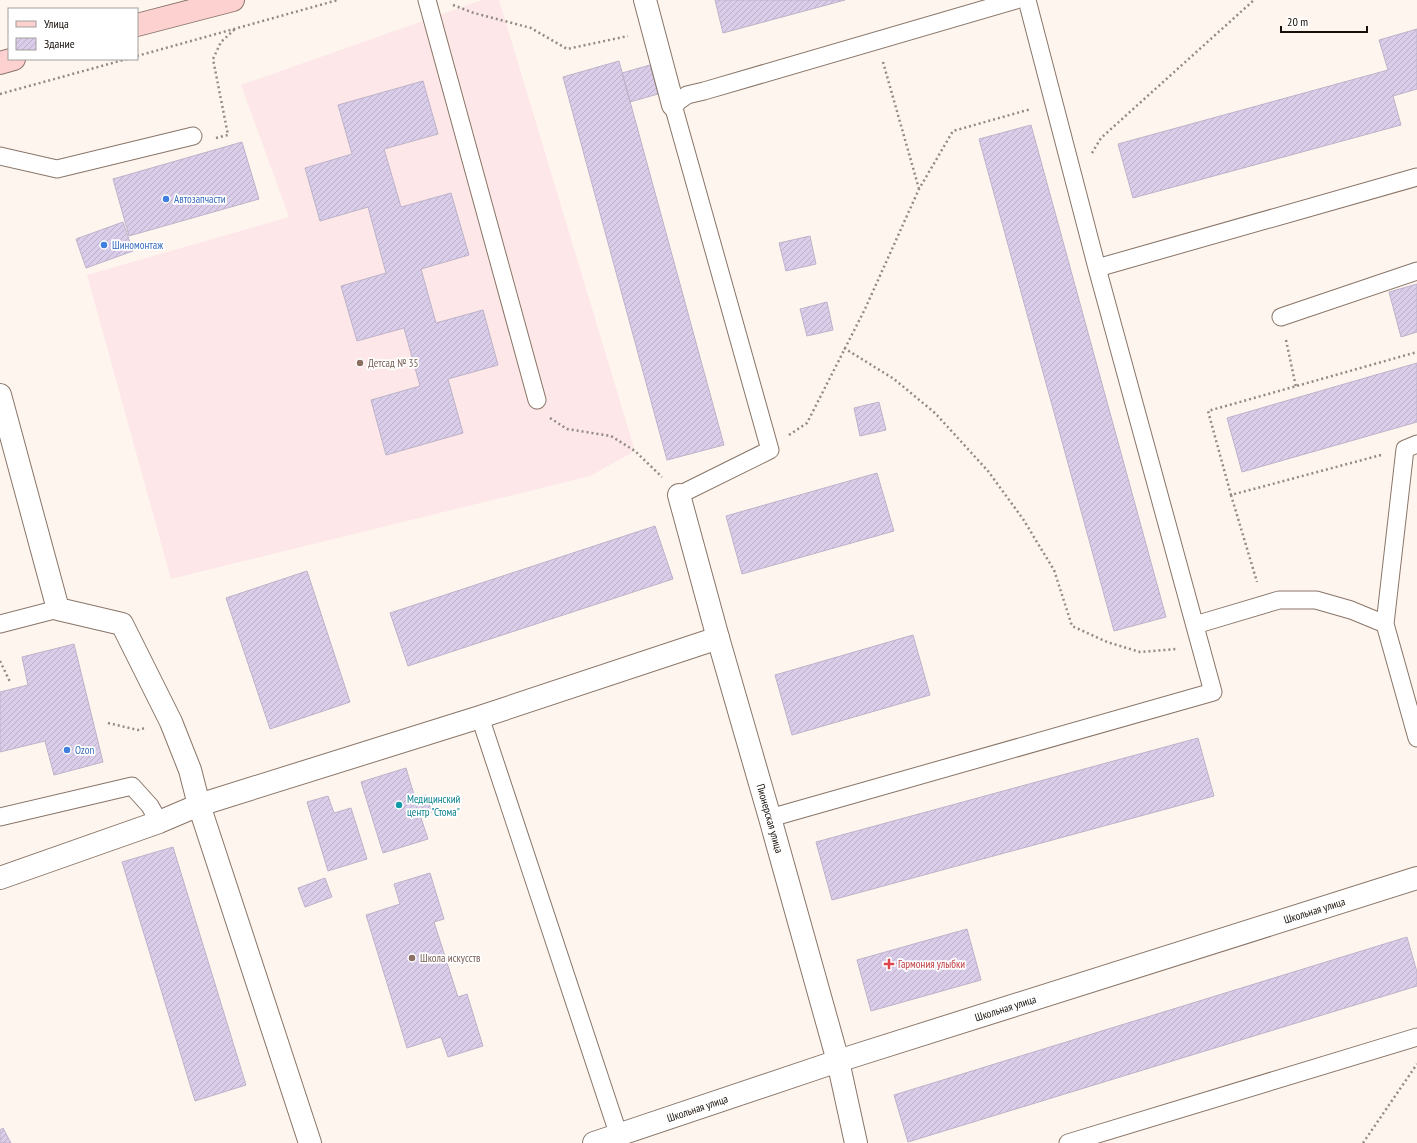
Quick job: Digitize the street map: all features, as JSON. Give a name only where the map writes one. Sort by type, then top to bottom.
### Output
[{"type":"street","points":[[138,25],[185,6],[233,0]]},
{"type":"street","points":[[645,0],[673,105]]},
{"type":"street","points":[[0,63],[10,60]]},
{"type":"street","points":[[0,395],[58,608],[122,624],[171,722],[190,770],[199,805],[310,1143]]},
{"type":"street","name":"Пионерская улица","points":[[679,495],[838,1060],[856,1143]]},
{"type":"street","points":[[0,878],[159,822],[199,805],[480,717],[718,638]]},
{"type":"street","name":"Школьная улица","points":[[594,1143],[619,1139],[838,1060],[1417,878]]},
{"type":"lane","points":[[427,0],[537,400]]},
{"type":"lane","points":[[679,495],[770,450],[673,105],[686,95],[1016,0]]},
{"type":"lane","points":[[770,818],[1213,692],[1074,184],[1027,0]]},
{"type":"lane","points":[[0,156],[57,169],[193,136]]},
{"type":"lane","points":[[1097,268],[1417,177]]},
{"type":"lane","points":[[1282,317],[1417,271]]},
{"type":"lane","points":[[1411,447],[1385,624],[1417,738]]},
{"type":"lane","points":[[1195,626],[1279,600],[1316,600],[1351,610],[1385,624]]},
{"type":"lane","points":[[0,624],[58,608]]},
{"type":"lane","points":[[480,717],[619,1139]]},
{"type":"lane","points":[[0,817],[132,786],[150,806],[159,822]]},
{"type":"lane","points":[[1068,1143],[1417,1037]]},
{"type":"path","points":[[138,56],[338,0]]},
{"type":"path","points":[[1074,184],[1101,138],[1254,0]]},
{"type":"path","points":[[448,3],[474,13],[531,28],[567,49],[641,33],[657,45]]},
{"type":"path","points":[[877,40],[919,189]]},
{"type":"path","points":[[0,94],[123,60]]},
{"type":"path","points":[[770,450],[807,423],[865,309],[919,189],[953,131],[1053,103]]},
{"type":"path","points":[[1282,317],[1296,387]]},
{"type":"path","points":[[844,348],[894,379],[935,413],[988,471],[1024,518],[1054,570],[1072,626],[1107,642],[1140,652],[1200,646]]},
{"type":"path","points":[[1264,605],[1208,411],[1417,352]]},
{"type":"path","points":[[537,400],[544,414],[568,429],[611,436],[635,451],[679,495]]},
{"type":"path","points":[[1231,495],[1411,447]]},
{"type":"path","points":[[0,661],[10,682]]},
{"type":"path","points":[[108,723],[138,730],[171,722]]},
{"type":"path","points":[[1363,1143],[1417,1064]]},
{"type":"shaded area","name":"Детсад № 35","points":[[482,0],[499,0],[635,451],[590,476],[171,579],[87,275],[289,217],[241,85]]},
{"type":"building","points":[[715,0],[845,0],[723,33]]},
{"type":"building","points":[[1417,29],[1417,89],[1393,96],[1401,125],[1133,198],[1118,144],[1388,70],[1379,40]]},
{"type":"building","points":[[619,61],[724,445],[667,460],[563,77]]},
{"type":"building","points":[[650,65],[658,94],[630,102],[622,73]]},
{"type":"building","points":[[423,81],[438,134],[384,149],[401,207],[451,193],[469,255],[421,269],[436,323],[483,310],[498,365],[448,379],[463,433],[386,455],[371,400],[420,386],[404,328],[357,341],[341,286],[386,273],[368,207],[320,221],[305,168],[352,154],[338,105]]},
{"type":"building","points":[[1031,125],[1166,617],[1114,631],[979,139]]},
{"type":"building","points":[[242,142],[259,199],[129,236],[113,179]]},
{"type":"building","name":"Шиномонтаж","points":[[123,222],[133,251],[86,268],[76,239]]},
{"type":"building","points":[[810,236],[816,264],[786,271],[779,243]]},
{"type":"building","points":[[1417,284],[1417,332],[1401,337],[1389,292]]},
{"type":"building","points":[[827,302],[833,330],[807,336],[800,309]]},
{"type":"building","points":[[1417,363],[1417,422],[1242,472],[1227,418]]},
{"type":"building","points":[[879,402],[886,430],[860,436],[854,408]]},
{"type":"building","points":[[877,473],[894,531],[742,574],[726,516]]},
{"type":"building","points":[[655,526],[673,579],[408,666],[390,613]]},
{"type":"building","points":[[307,571],[350,702],[270,729],[226,598]]},
{"type":"building","points":[[913,635],[930,695],[792,735],[775,675]]},
{"type":"building","points":[[74,644],[103,762],[54,775],[45,741],[0,752],[0,692],[28,685],[22,657]]},
{"type":"building","points":[[1198,738],[1214,796],[832,900],[816,842]]},
{"type":"building","name":"Медицинский центр \"Стома\"","points":[[406,768],[415,798],[426,795],[432,812],[420,815],[428,839],[383,853],[361,782]]},
{"type":"building","points":[[328,796],[334,813],[351,808],[367,859],[328,871],[307,802]]},
{"type":"building","points":[[173,847],[246,1085],[195,1101],[122,862]]},
{"type":"building","name":"Школа искусств","points":[[430,873],[444,919],[434,922],[458,997],[467,994],[483,1046],[448,1057],[441,1037],[407,1048],[366,915],[400,904],[394,884]]},
{"type":"building","points":[[325,878],[332,897],[305,907],[298,888]]},
{"type":"building","points":[[967,929],[981,980],[871,1011],[857,960]]},
{"type":"building","points":[[1407,937],[1417,972],[1417,986],[908,1142],[894,1095]]},
{"type":"building","points":[[3,1128],[11,1143],[0,1143],[0,1130]]},
{"type":"place","name":"Автозапчасти","points":[[166,199]]},
{"type":"place","name":"Шиномонтаж","points":[[104,245]]},
{"type":"place","name":"Детсад № 35","points":[[360,363]]},
{"type":"place","name":"Ozon","points":[[67,750]]},
{"type":"place","name":"Медицинский центр \"Стома\"","points":[[399,805]]},
{"type":"place","name":"Школа искусств","points":[[412,958]]},
{"type":"place","name":"Гармония улыбки","points":[[889,964]]}]
